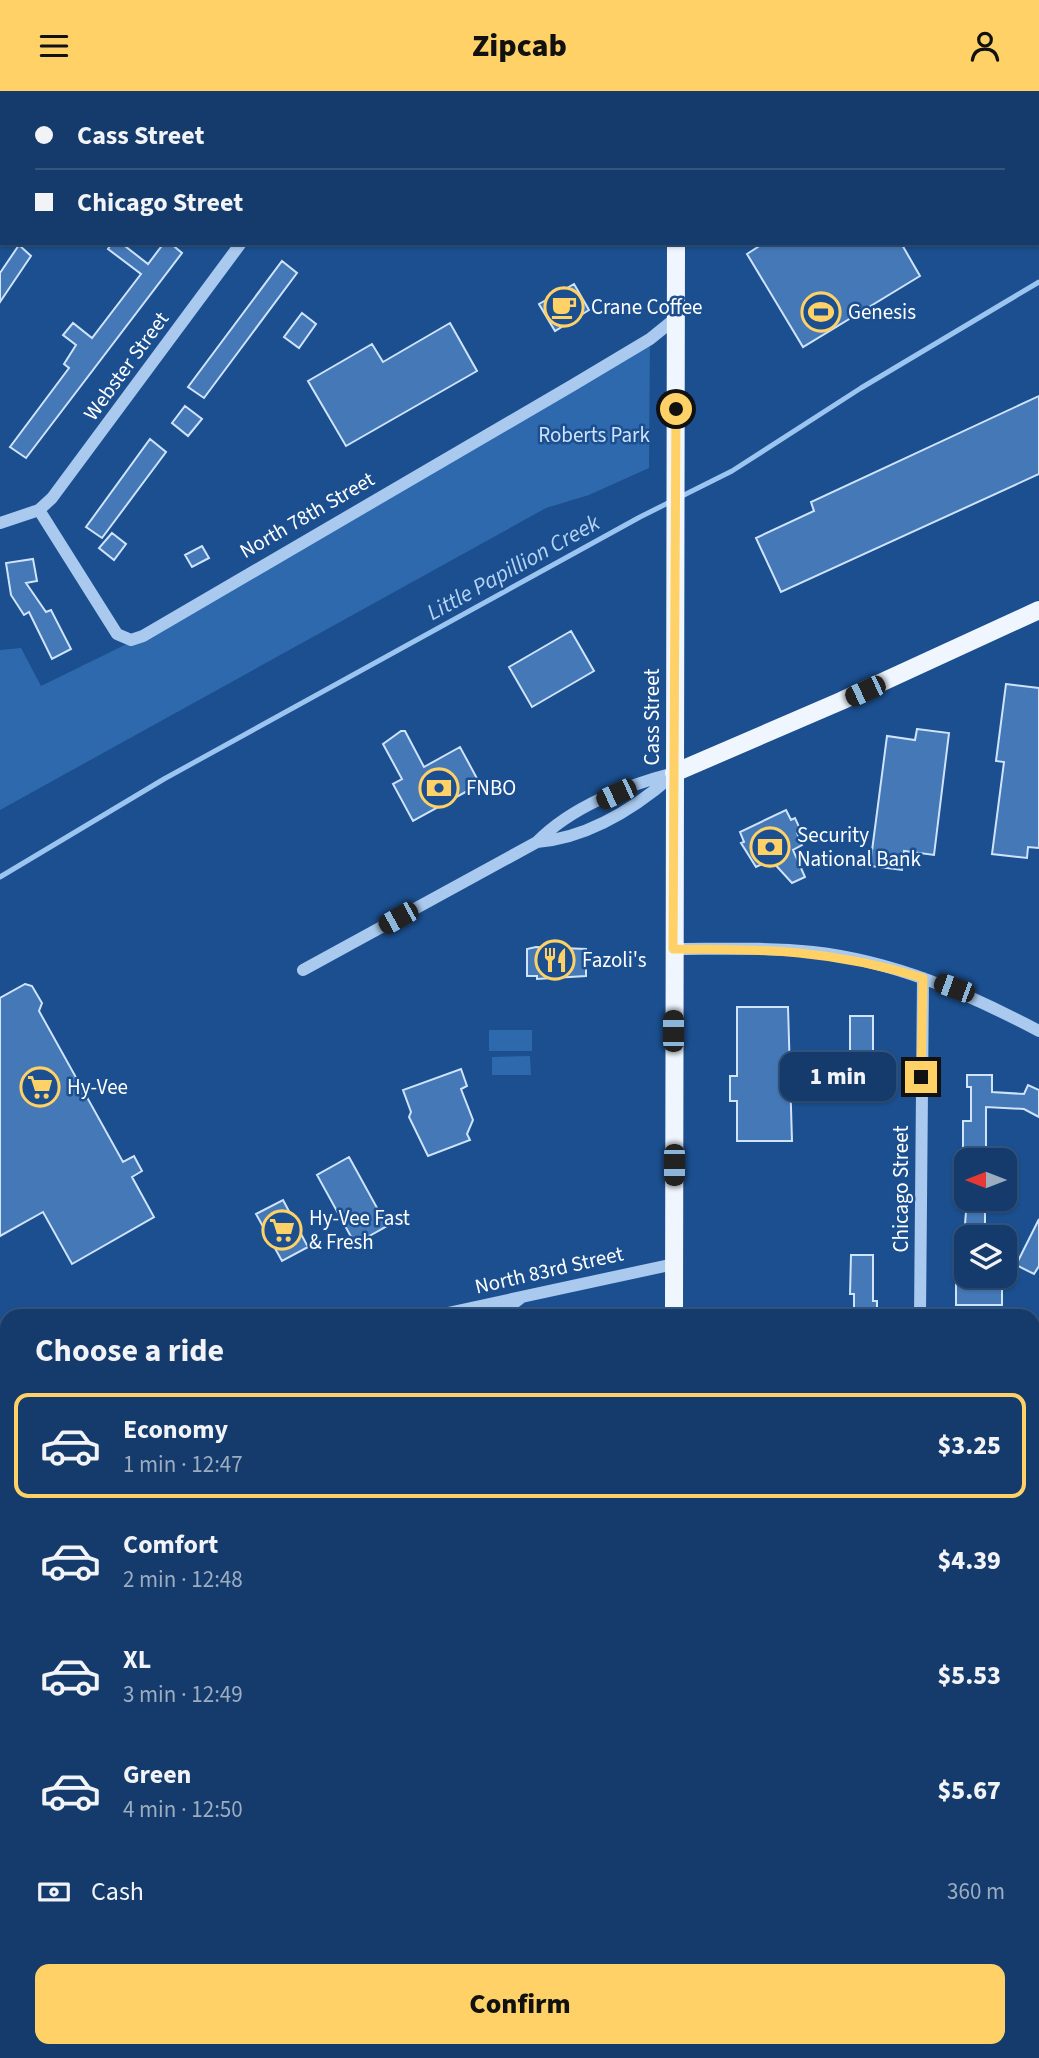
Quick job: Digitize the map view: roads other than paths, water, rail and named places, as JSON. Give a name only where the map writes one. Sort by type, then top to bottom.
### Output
[{"type":"main road","name":"Cass Street","points":[[674,1309],[676,245]]},
{"type":"main road","points":[[674,773],[830,707],[1039,610]]},
{"type":"street","name":"Webster Street","points":[[39,510],[63,485],[240,245]]},
{"type":"street","name":"North 78th Street","points":[[39,510],[117,634],[131,640],[143,636],[573,386],[650,339],[676,318]]},
{"type":"street","points":[[0,523],[39,510]]},
{"type":"street","points":[[303,970],[537,842],[568,816],[640,783],[674,773]]},
{"type":"street","points":[[537,842],[566,837],[629,809],[674,773]]},
{"type":"street","points":[[673,949],[813,952],[854,959],[968,994],[1039,1031]]},
{"type":"street","name":"Chicago Street","points":[[920,1309],[923,978]]},
{"type":"street","name":"North 83rd Street","points":[[465,1309],[674,1263]]},
{"type":"street","points":[[506,1309],[523,1296]]},
{"type":"waterway","name":"Little Papillion Creek","points":[[0,877],[164,779],[640,517],[732,471],[861,388],[1039,282]]},
{"type":"place","name":"Crane Coffee","points":[[564,307]]},
{"type":"place","name":"Genesis","points":[[821,312]]},
{"type":"place","name":"FNBO","points":[[439,788]]},
{"type":"place","name":"Security National Bank","points":[[770,847]]},
{"type":"place","name":"Fazoli's","points":[[555,960]]},
{"type":"place","name":"Hy-Vee","points":[[40,1087]]},
{"type":"place","name":"Hy-Vee Fast & Fresh","points":[[282,1230]]},
{"type":"park label","name":"Roberts Park","points":[[594,435]]}]
